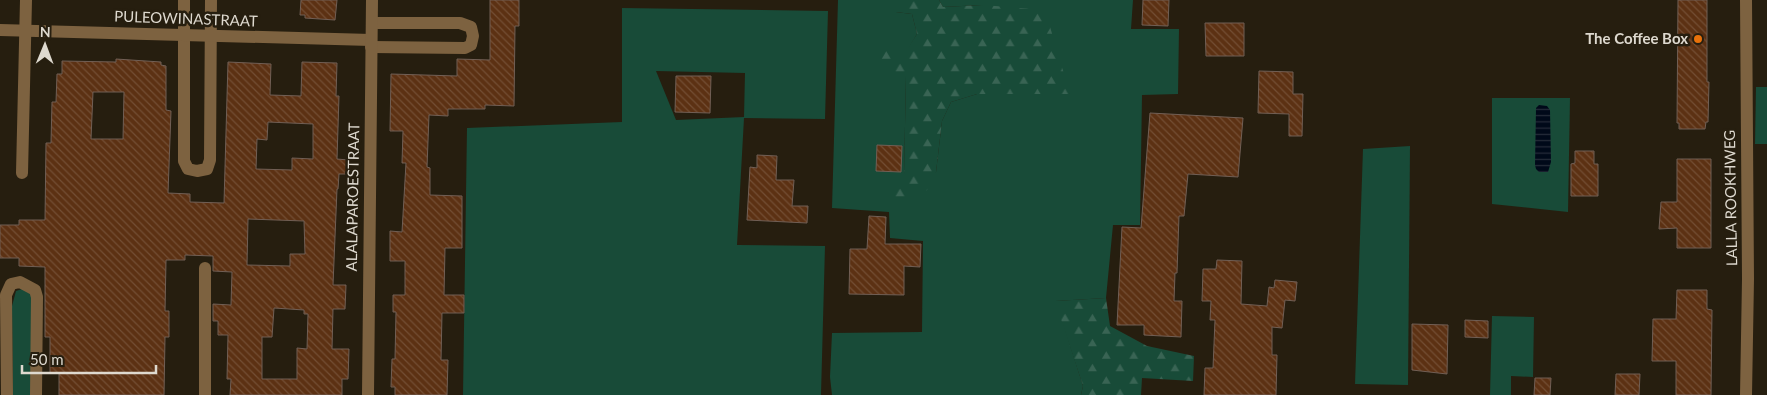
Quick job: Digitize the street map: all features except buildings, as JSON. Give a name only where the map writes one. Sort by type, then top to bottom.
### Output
[{"type":"street","points":[[22,172],[26,0]]},
{"type":"street","points":[[184,0],[184,161],[188,169],[197,171],[207,169],[210,160],[211,0]]},
{"type":"street","name":"ALALAPAROESTRAAT","points":[[368,395],[372,0]]},
{"type":"street","name":"LALLA ROOKHWEG","points":[[1746,0],[1748,279],[1746,395]]},
{"type":"street","name":"PULEOWINASTRAAT","points":[[0,30],[212,36],[465,48],[471,45],[473,36],[471,27],[460,23],[372,24]]},
{"type":"street","points":[[205,268],[205,395]]},
{"type":"street","points":[[7,395],[6,295],[10,284],[20,282],[35,290],[37,297],[36,395]]},
{"type":"green space","points":[[838,0],[896,0],[896,12],[912,14],[917,34],[907,51],[881,51],[906,77],[904,175],[893,198],[936,172],[942,121],[951,102],[977,94],[1070,94],[982,5],[943,7],[939,0],[1133,0],[1131,29],[1179,29],[1178,94],[1142,95],[1140,225],[1113,225],[1106,298],[1056,301],[1083,386],[1081,395],[832,395],[830,377],[832,333],[922,332],[923,241],[890,238],[889,212],[832,208]]},
{"type":"green space","points":[[896,0],[939,0],[943,7],[982,5],[1045,10],[1070,94],[977,94],[951,102],[942,121],[936,172],[927,190],[912,199],[893,199],[890,176],[904,175],[906,77],[881,74],[881,51],[906,51],[917,34],[912,14],[896,12]]},
{"type":"green space","points":[[622,8],[828,11],[825,119],[744,118],[737,245],[825,246],[821,395],[463,395],[467,128],[622,122]],"holes":[[[656,71],[745,73],[744,117],[676,120]]]},
{"type":"green space","points":[[1756,87],[1767,87],[1767,144],[1755,144]]},
{"type":"green space","points":[[1492,98],[1570,98],[1568,212],[1492,204]]},
{"type":"green space","points":[[1410,146],[1408,385],[1355,384],[1363,149]]},
{"type":"green space","points":[[22,289],[31,292],[32,395],[13,395],[12,306],[16,291]]},
{"type":"green space","points":[[1106,298],[1110,326],[1147,346],[1194,356],[1193,381],[1142,378],[1141,395],[1081,395],[1083,386],[1055,301]]},
{"type":"green space","points":[[1492,316],[1534,317],[1533,377],[1511,376],[1511,395],[1490,395]]},
{"type":"water","points":[[1539,105],[1547,106],[1550,110],[1551,162],[1548,172],[1539,172],[1535,165],[1536,108]]},
{"type":"place","name":"The Coffee Box","points":[[1698,39]]}]
